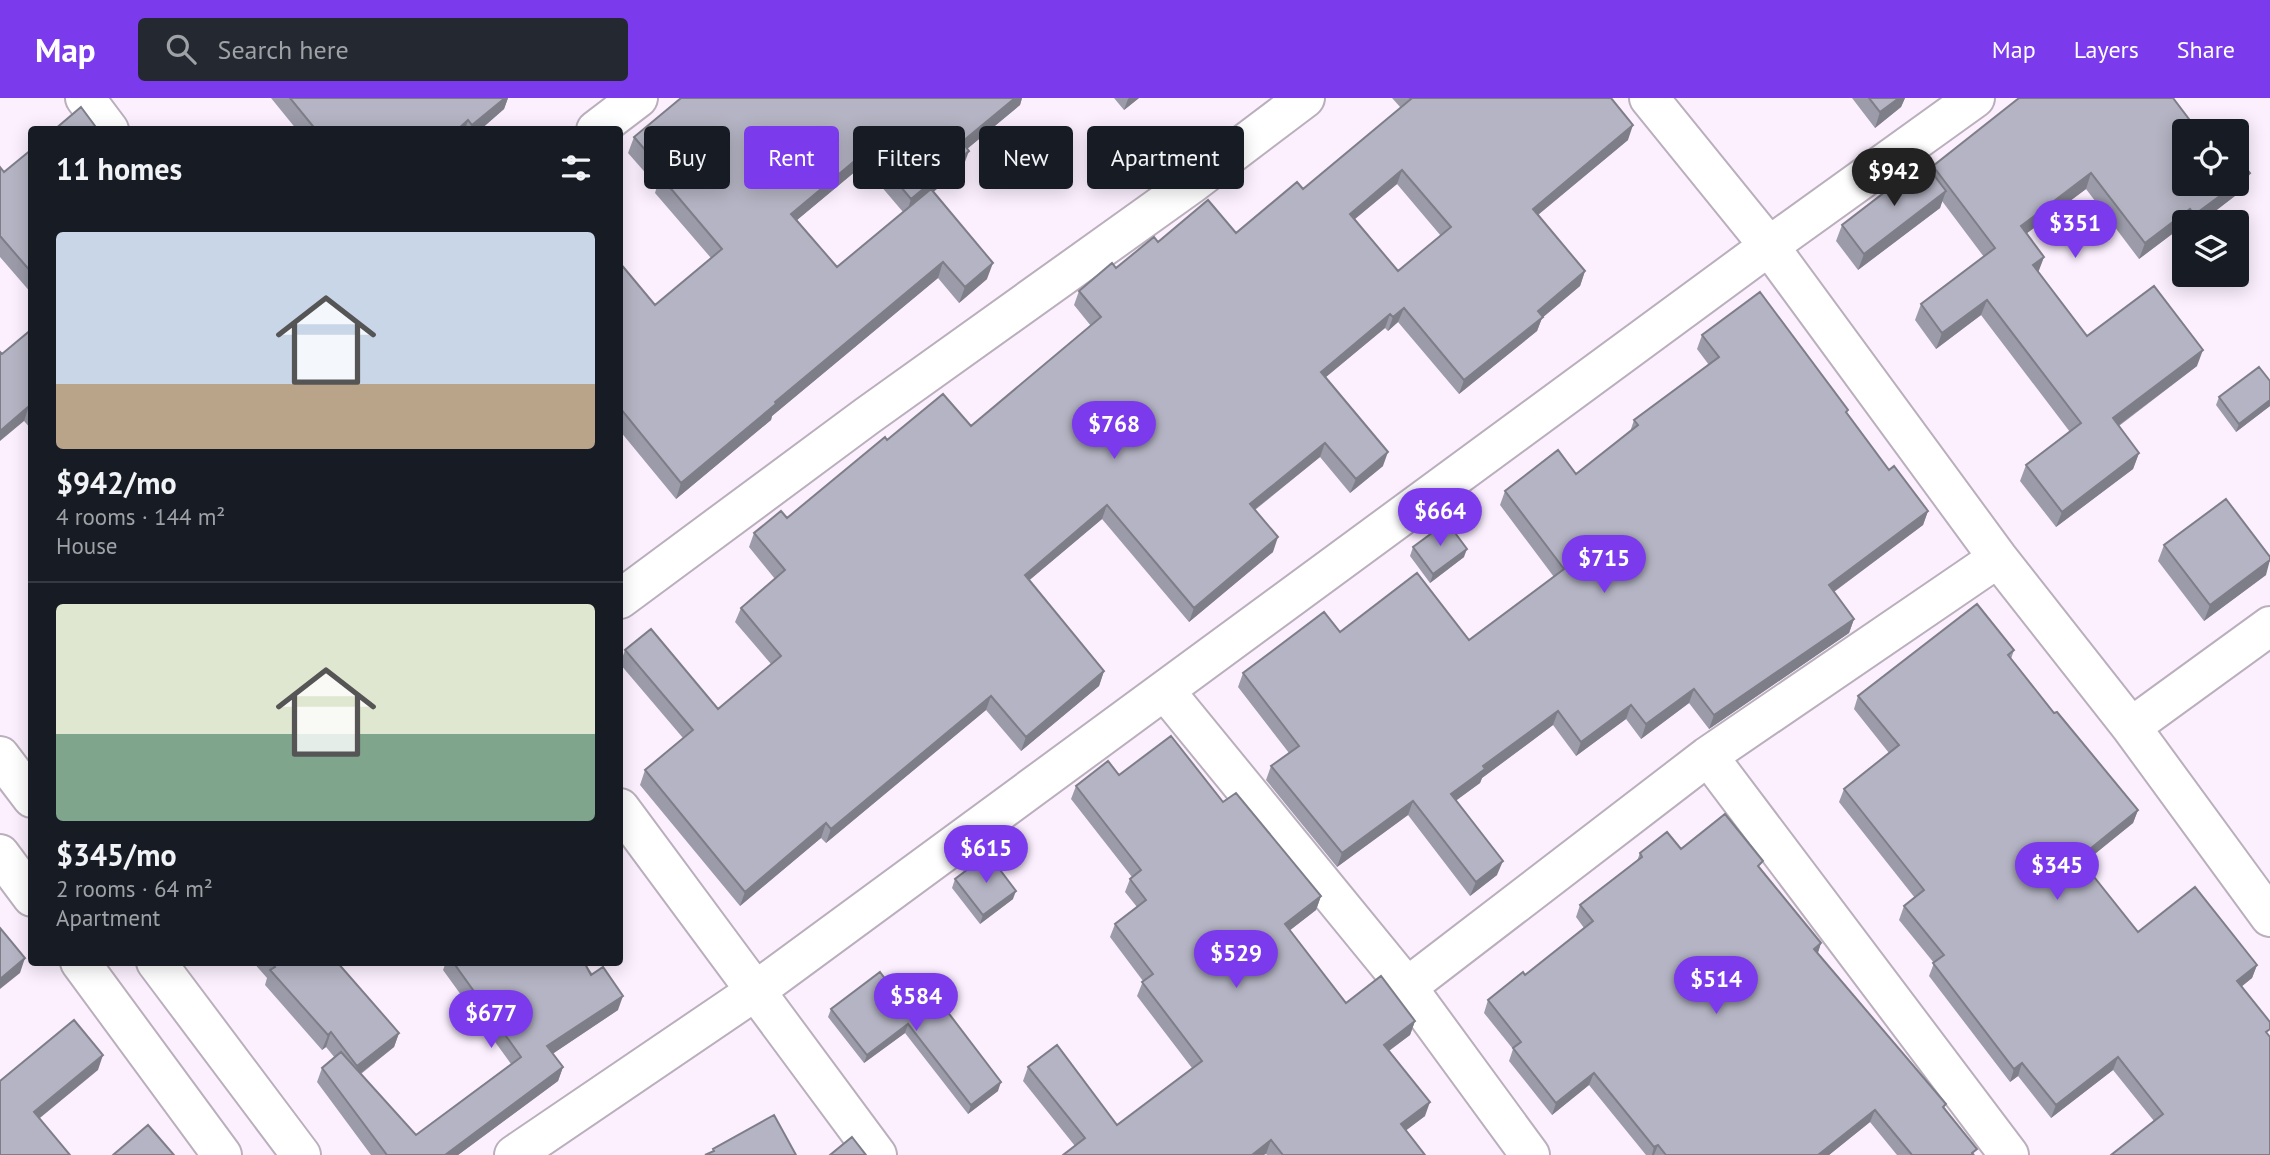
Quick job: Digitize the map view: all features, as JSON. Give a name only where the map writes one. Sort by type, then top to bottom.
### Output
[{"type":"street","points":[[86,98],[107,126]]},
{"type":"street","points":[[601,126],[638,98]]},
{"type":"street","points":[[623,597],[867,416],[1190,185],[1305,98]]},
{"type":"street","points":[[1649,98],[1769,246],[1998,558],[2131,727],[2270,917]]},
{"type":"street","points":[[514,1155],[754,992],[1769,246],[1975,98]]},
{"type":"street","points":[[1407,987],[1708,756],[1998,558]]},
{"type":"street","points":[[2131,727],[2270,626]]},
{"type":"street","points":[[1165,691],[1407,987],[1530,1155]]},
{"type":"street","points":[[0,756],[28,793]]},
{"type":"street","points":[[1708,756],[2009,1155]]},
{"type":"street","points":[[623,812],[877,1155]]},
{"type":"street","points":[[0,854],[28,892]]},
{"type":"street","points":[[83,966],[222,1155]]},
{"type":"street","points":[[159,966],[301,1155]]},
{"type":"building","points":[[290,98],[505,98],[472,125],[468,120],[461,126],[313,126]]},
{"type":"building","points":[[681,98],[1015,98],[965,140],[965,126],[853,126],[853,162],[839,174],[839,126],[744,126],[744,189],[821,189],[791,214],[837,267],[931,189],[993,263],[965,287],[943,262],[681,483],[623,412],[623,267],[655,305],[722,249],[671,189],[730,189],[730,126],[647,126]]},
{"type":"building","points":[[1611,98],[1633,125],[1533,209],[1585,271],[1538,311],[1543,317],[1464,380],[1404,308],[1393,317],[1390,314],[1321,372],[1388,452],[1356,479],[1325,443],[1250,504],[1278,537],[1194,608],[1107,505],[1025,575],[1104,671],[1026,737],[991,696],[831,829],[826,823],[745,892],[645,770],[693,730],[625,650],[651,629],[718,709],[781,656],[741,608],[785,570],[754,533],[781,511],[787,518],[885,437],[887,440],[943,394],[971,426],[1101,317],[1079,291],[1112,263],[1116,268],[1154,237],[1158,242],[1208,200],[1236,233],[1297,182],[1303,189],[1411,99]],"holes":[[[1402,170],[1451,227],[1398,271],[1350,214]]]},
{"type":"building","points":[[1869,98],[1899,98],[1880,112]]},
{"type":"building","points":[[2019,98],[2173,98],[2189,119],[2172,119],[2172,196],[2220,196],[2201,210],[2172,210],[2172,223],[2145,243],[2091,173],[2021,226],[2044,257],[2033,265],[2087,336],[2154,286],[2203,350],[2113,418],[2139,453],[2062,512],[2026,465],[2081,423],[1987,300],[1942,333],[1921,304],[1995,248],[1933,166]]},
{"type":"building","points":[[81,107],[95,126],[59,126]]},
{"type":"building","points":[[644,129],[644,149],[634,137]]},
{"type":"building","points":[[28,152],[28,268],[0,236],[0,167],[4,172]]},
{"type":"building","points":[[1924,162],[1946,191],[1864,254],[1842,225]]},
{"type":"building","points":[[903,189],[923,189],[911,199]]},
{"type":"building","points":[[1760,292],[1889,470],[1894,466],[1928,511],[1829,585],[1854,619],[1714,715],[1694,689],[1646,724],[1631,705],[1581,742],[1558,711],[1483,766],[1485,769],[1451,794],[1503,861],[1476,882],[1413,801],[1342,853],[1271,766],[1299,746],[1243,673],[1324,612],[1340,632],[1417,573],[1469,640],[1564,569],[1505,491],[1558,450],[1576,474],[1638,425],[1634,420],[1719,357],[1702,335]]},
{"type":"building","points":[[28,332],[28,407],[0,431],[0,352],[2,354]]},
{"type":"building","points":[[2259,367],[2270,381],[2270,400],[2239,424],[2219,397]]},
{"type":"building","points":[[2226,499],[2270,560],[2210,605],[2164,545]]},
{"type":"building","points":[[1447,522],[1467,549],[1433,574],[1413,547]]},
{"type":"building","points":[[1977,604],[2014,650],[2008,655],[2138,810],[2079,858],[2138,932],[2195,887],[2257,965],[2237,981],[2270,1022],[2270,1029],[2266,1032],[2270,1037],[2270,1155],[2111,1155],[2163,1114],[2118,1057],[2056,1105],[2022,1063],[2014,1069],[1933,963],[1944,955],[1904,906],[1924,890],[1844,789],[1899,745],[1858,696]]},
{"type":"building","points":[[1171,736],[1223,802],[1236,793],[1321,896],[1285,924],[1346,1003],[1381,976],[1415,1021],[1384,1045],[1430,1102],[1401,1124],[1425,1155],[1283,1155],[1271,1140],[1252,1155],[1063,1155],[1085,1138],[1028,1067],[1057,1045],[1117,1125],[1202,1061],[1142,982],[1153,974],[1115,924],[1146,900],[1130,879],[1141,870],[1076,786],[1108,761],[1119,775]]},
{"type":"building","points":[[1725,814],[1763,861],[1758,866],[1821,943],[1814,949],[1946,1104],[1943,1107],[1977,1149],[1973,1155],[1912,1155],[1875,1110],[1818,1155],[1666,1155],[1658,1145],[1654,1147],[1594,1073],[1556,1103],[1513,1048],[1521,1042],[1488,1000],[1523,972],[1525,975],[1593,921],[1580,905],[1642,857],[1640,853],[1667,832],[1681,849]]},
{"type":"building","points":[[988,854],[1016,891],[983,915],[955,879]]},
{"type":"building","points":[[0,928],[25,958],[0,979]]},
{"type":"building","points":[[340,966],[399,1033],[357,1066],[331,1032],[328,1035],[270,970],[275,967]]},
{"type":"building","points":[[456,966],[586,966],[591,975],[603,967],[623,996],[547,1046],[563,1067],[445,1155],[387,1155],[322,1068],[341,1052],[416,1135],[521,1057]]},
{"type":"building","points":[[880,972],[910,1012],[934,994],[1001,1082],[971,1105],[908,1024],[867,1055],[831,1009]]},
{"type":"building","points":[[74,1020],[103,1055],[34,1112],[70,1155],[0,1155],[0,1081]]},
{"type":"building","points":[[774,1115],[796,1155],[705,1155],[714,1151],[713,1149]]},
{"type":"building","points":[[148,1125],[174,1155],[113,1155]]},
{"type":"building","points":[[852,1137],[866,1155],[830,1155]]}]
